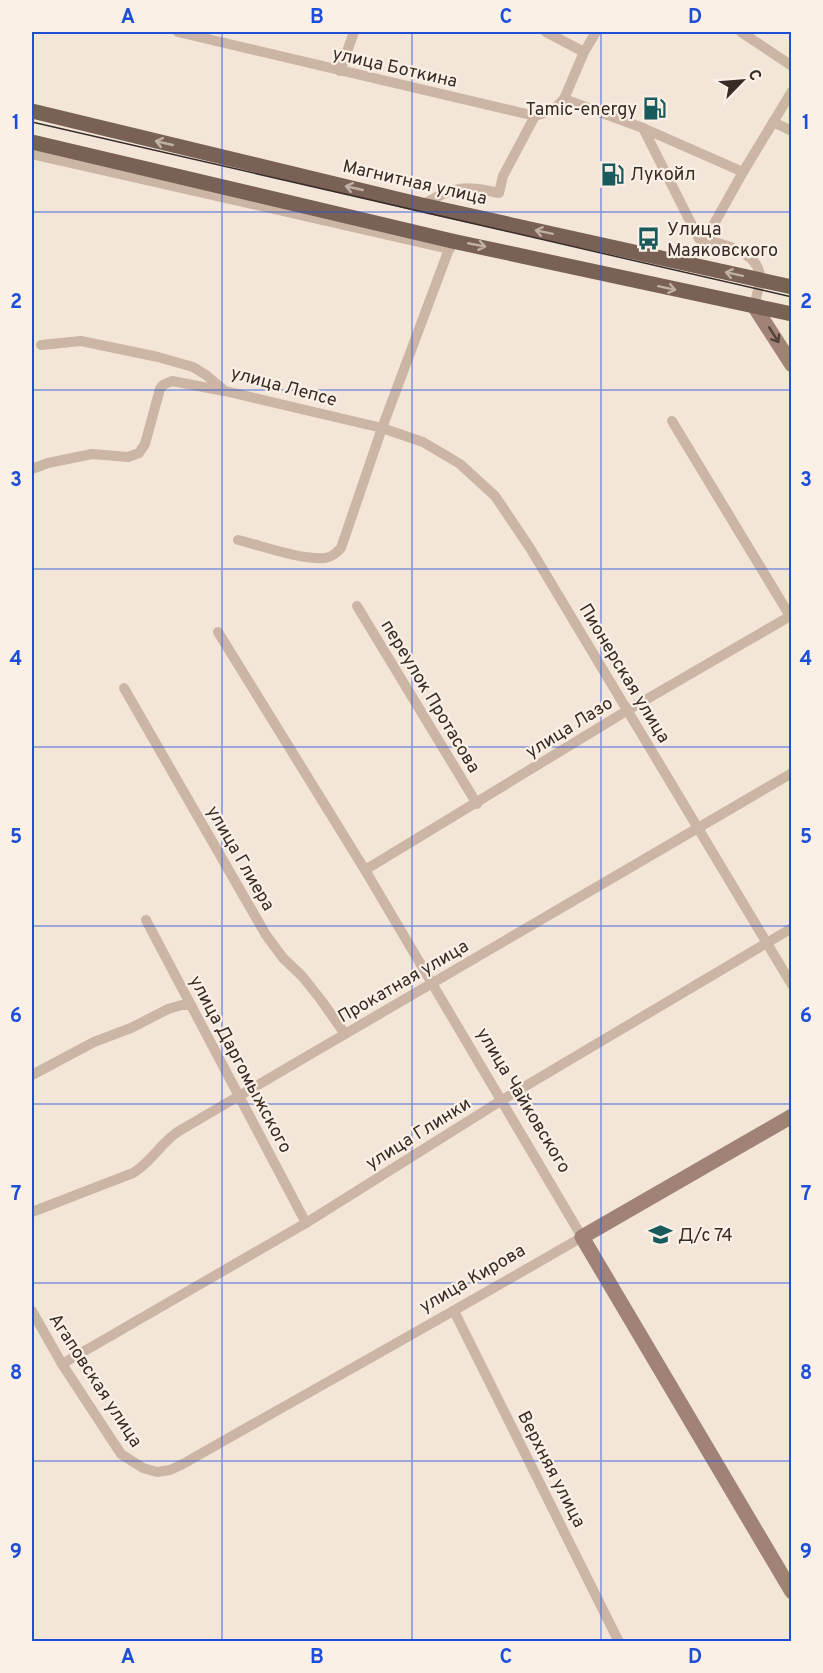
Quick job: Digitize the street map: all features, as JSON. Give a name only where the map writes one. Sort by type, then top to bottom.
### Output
[{"type":"main road","name":"Магнитная улица","points":[[32,111],[422,205],[792,286]]},
{"type":"main road","points":[[32,142],[451,245],[792,314]]},
{"type":"main road","points":[[754,306],[792,365]]},
{"type":"main road","name":"улица Кирова","points":[[582,1237],[792,1116]]},
{"type":"main road","name":"улица Чайковского","points":[[582,1237],[792,1592]]},
{"type":"street","name":"улица Боткина","points":[[178,32],[535,116]]},
{"type":"street","points":[[340,71],[354,32]]},
{"type":"street","points":[[546,32],[584,52]]},
{"type":"street","points":[[422,205],[450,189],[461,187],[499,193],[503,176],[535,116],[553,110],[564,99],[584,52],[596,32]]},
{"type":"street","points":[[741,32],[792,66]]},
{"type":"street","points":[[705,240],[792,91]]},
{"type":"street","points":[[564,99],[643,128],[743,172]]},
{"type":"street","points":[[773,122],[792,131]]},
{"type":"street","points":[[643,128],[699,239],[745,253],[756,265],[760,279],[754,306]]},
{"type":"street","points":[[32,154],[451,245],[382,428],[344,540],[336,554],[324,558],[306,556],[238,540]]},
{"type":"street","name":"улица Лепсе","points":[[41,345],[81,341],[158,357],[193,367],[225,391],[382,428]]},
{"type":"street","points":[[32,469],[92,454],[128,457],[139,453],[146,444],[160,389],[167,383],[177,381],[225,391]]},
{"type":"street","points":[[672,421],[791,615]]},
{"type":"street","name":"Пионерская улица","points":[[382,428],[423,442],[460,464],[495,496],[530,548],[792,985]]},
{"type":"street","name":"переулок Протасова","points":[[357,606],[477,804]]},
{"type":"street","name":"улица Лазо","points":[[365,870],[477,804],[628,710],[791,615]]},
{"type":"street","name":"улица Чайковского","points":[[218,632],[365,870],[582,1237]]},
{"type":"street","name":"улица Глиера","points":[[124,688],[266,935],[283,958],[302,976],[345,1034]]},
{"type":"street","name":"Прокатная улица","points":[[32,1212],[133,1173],[152,1159],[170,1137],[792,773]]},
{"type":"street","name":"улица Даргомыжского","points":[[146,920],[306,1223]]},
{"type":"street","name":"улица Глинки","points":[[62,1364],[306,1223],[502,1100],[792,928]]},
{"type":"street","points":[[32,1075],[94,1042],[131,1028],[168,1009],[191,1005]]},
{"type":"street","name":"улица Кирова","points":[[170,1470],[582,1237]]},
{"type":"street","name":"Агаповская улица","points":[[32,1311],[62,1364],[121,1454],[142,1468],[157,1472],[170,1470]]},
{"type":"street","name":"Верхняя улица","points":[[454,1311],[620,1641]]},
{"type":"tram line","points":[[32,122],[792,297]]},
{"type":"place","name":"Tamic-energy","points":[[655,109]]},
{"type":"place","name":"Лукойл","points":[[612,174]]},
{"type":"place","name":"Улица Маяковского","points":[[649,239]]},
{"type":"place","name":"Д/с 74","points":[[660,1235]]}]
